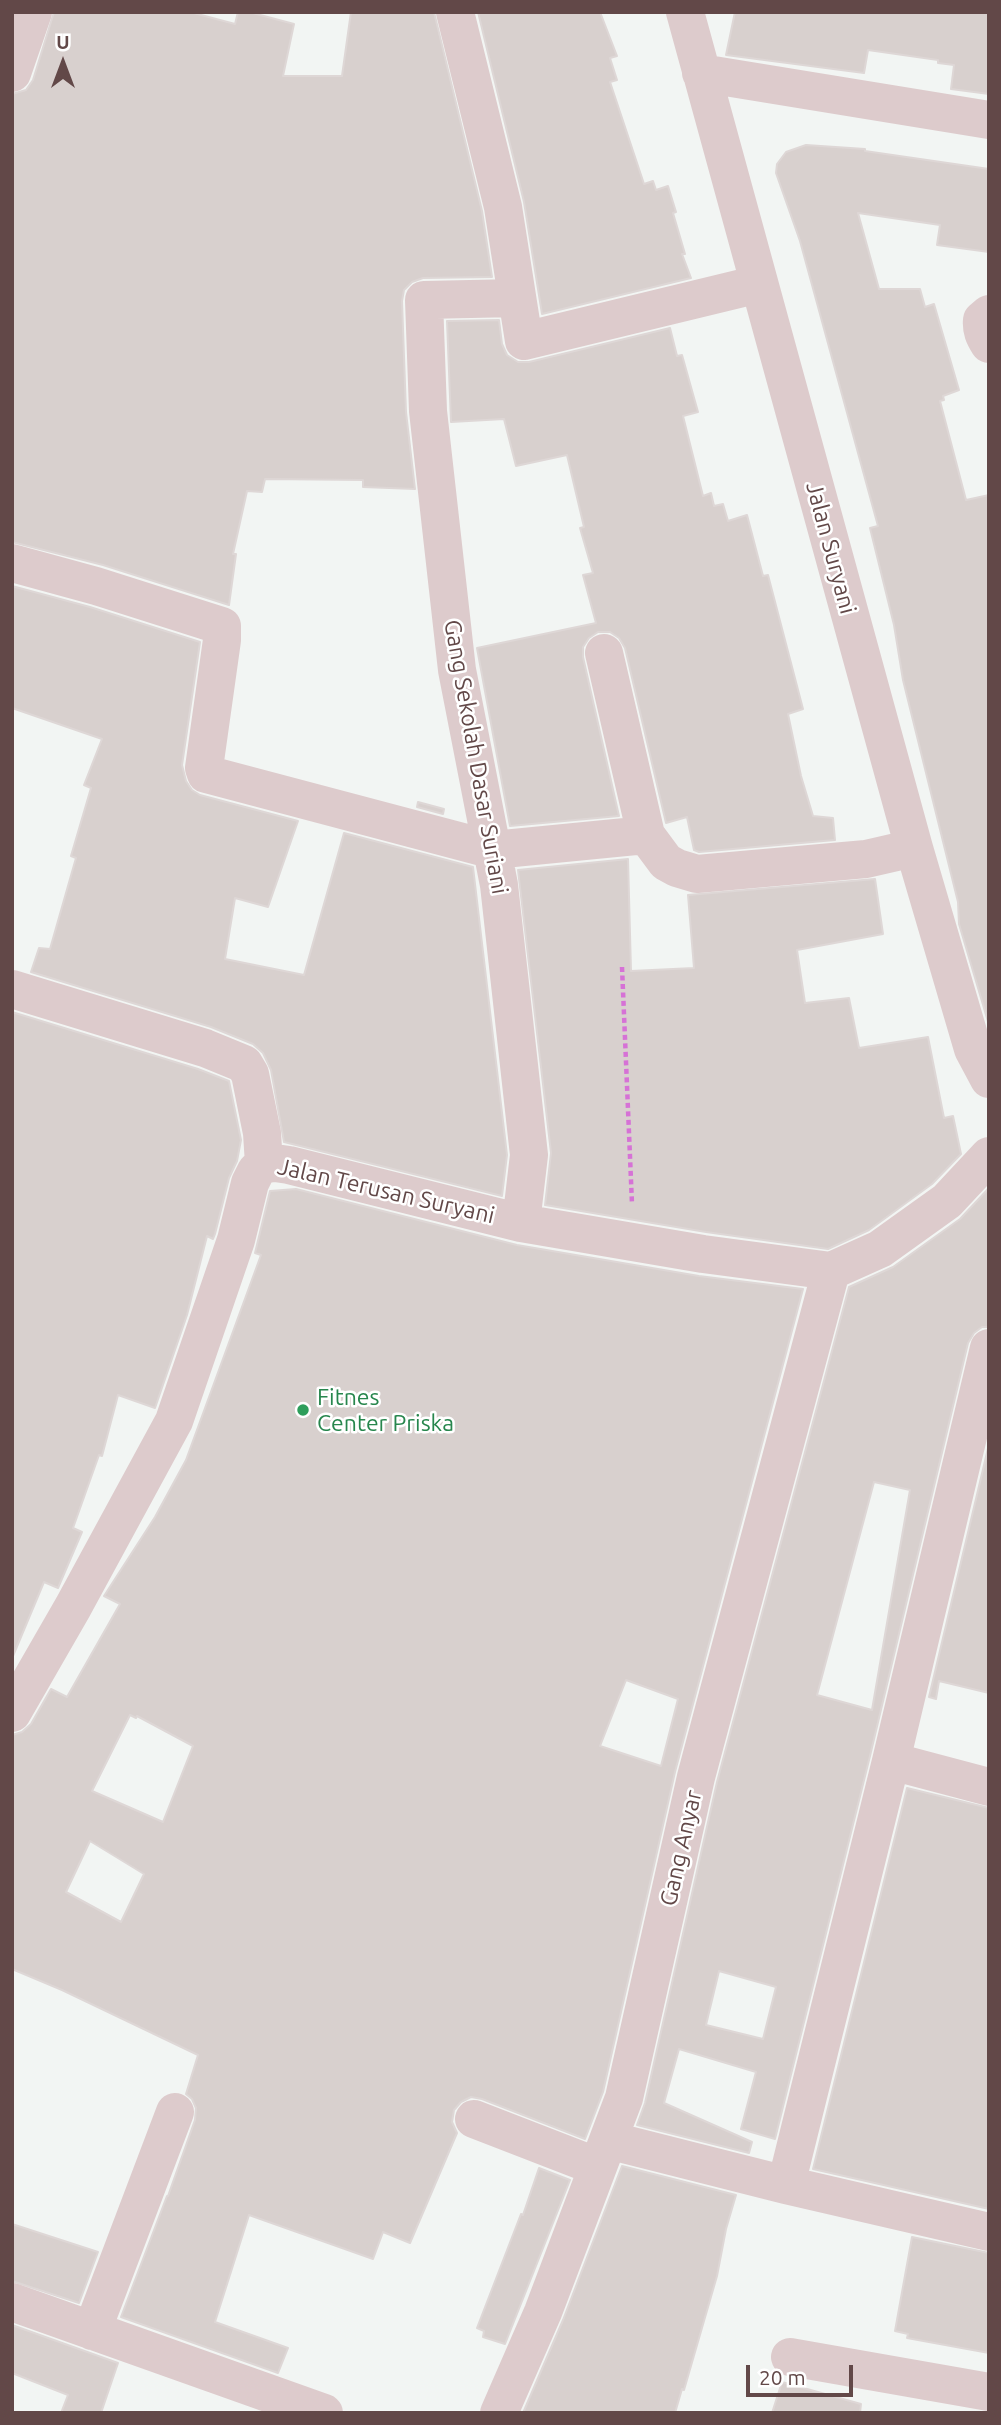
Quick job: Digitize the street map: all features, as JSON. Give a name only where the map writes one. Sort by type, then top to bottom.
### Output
[{"type":"street","points":[[12,73],[33,12]]},
{"type":"street","points":[[455,12],[503,207],[524,341],[759,284]]},
{"type":"street","name":"Jalan Suryani","points":[[685,12],[914,848],[973,1049],[989,1079]]},
{"type":"street","points":[[701,73],[989,120]]},
{"type":"street","name":"Gang Sekolah Dasar Suriani","points":[[517,298],[424,300],[428,411],[457,670],[493,850],[529,1155],[521,1223]]},
{"type":"street","points":[[989,314],[982,320],[982,326],[983,335],[989,344]]},
{"type":"street","points":[[12,563],[96,586],[222,626],[205,763],[206,774],[493,850],[646,835]]},
{"type":"street","points":[[604,653],[646,835],[666,862],[697,874],[866,859],[914,848]]},
{"type":"street","points":[[12,989],[205,1048],[244,1064],[250,1074],[262,1133],[264,1164]]},
{"type":"street","points":[[831,1272],[880,1249],[947,1201],[989,1156]]},
{"type":"street","name":"Jalan Terusan Suryani","points":[[16,1699],[174,1421],[239,1232],[250,1183],[256,1171],[264,1164],[289,1166],[521,1223],[634,1243],[831,1272]]},
{"type":"street","name":"Gang Anyar","points":[[499,2413],[543,2312],[624,2098],[696,1777],[831,1272]]},
{"type":"street","points":[[786,2185],[989,1348]]},
{"type":"street","points":[[891,1760],[989,1787]]},
{"type":"street","points":[[92,2331],[174,2112]]},
{"type":"street","points":[[474,2119],[603,2153],[786,2185],[989,2232]]},
{"type":"street","points":[[12,2302],[324,2413]]},
{"type":"street","points":[[790,2357],[989,2392]]},
{"type":"path","points":[[622,967],[634,1243]]},
{"type":"building","points":[[54,12],[190,12],[235,24],[238,12],[249,12],[294,24],[283,76],[342,76],[351,12],[434,12],[482,211],[492,277],[423,278],[412,282],[404,290],[402,301],[406,412],[415,489],[363,487],[363,480],[265,479],[262,492],[247,491],[233,554],[236,554],[229,605],[103,565],[12,542],[12,94],[26,90],[33,80]]},
{"type":"building","points":[[478,12],[600,12],[617,56],[610,58],[617,80],[610,82],[644,184],[653,181],[656,190],[668,186],[685,254],[682,254],[691,278],[542,314],[524,202]]},
{"type":"building","points":[[735,12],[989,12],[989,94],[951,89],[954,65],[938,63],[938,60],[868,50],[864,73],[726,55]]},
{"type":"building","points":[[806,145],[865,149],[989,169],[989,252],[937,245],[940,225],[858,213],[879,289],[920,289],[925,307],[934,304],[959,390],[943,396],[944,400],[940,401],[966,500],[989,495],[989,1025],[959,924],[958,902],[903,680],[894,625],[870,528],[878,526],[800,241],[776,173],[777,164],[786,152]]},
{"type":"building","points":[[499,320],[502,344],[507,355],[518,362],[529,362],[670,328],[677,356],[682,355],[698,412],[683,416],[703,496],[711,493],[714,506],[723,504],[728,521],[747,515],[763,576],[768,575],[803,709],[788,714],[801,776],[813,816],[833,818],[835,840],[699,852],[694,850],[687,817],[666,823],[625,648],[619,638],[610,632],[598,632],[589,638],[583,647],[583,657],[619,816],[510,826],[477,648],[596,623],[583,575],[593,573],[580,528],[584,527],[567,455],[516,466],[504,419],[451,422],[447,321]]},
{"type":"building","points":[[12,586],[90,607],[200,642],[182,765],[186,781],[192,790],[200,795],[298,821],[268,907],[235,898],[225,959],[304,975],[344,833],[473,867],[507,1155],[502,1196],[284,1142],[271,1070],[263,1053],[253,1044],[211,1027],[31,972],[39,948],[50,949],[76,858],[71,856],[91,788],[84,785],[102,739],[12,708]]},
{"type":"building","points":[[418,802],[444,809],[443,814],[417,807]]},
{"type":"building","points":[[628,859],[631,971],[694,968],[688,895],[875,879],[883,934],[797,950],[805,1003],[849,998],[859,1048],[928,1037],[944,1118],[953,1116],[961,1154],[932,1184],[869,1230],[828,1249],[545,1205],[551,1153],[518,870]]},
{"type":"building","points":[[12,1012],[229,1081],[241,1140],[215,1234],[213,1239],[207,1236],[187,1315],[155,1408],[118,1395],[102,1456],[99,1455],[73,1528],[82,1532],[58,1588],[44,1582],[13,1656]]},
{"type":"building","points":[[989,1188],[989,1327],[982,1327],[974,1333],[968,1343],[775,2139],[741,2129],[756,2072],[679,2049],[664,2103],[752,2142],[749,2153],[637,2125],[645,2103],[717,1782],[849,1287],[893,1267],[960,1219]],"holes":[[[874,1482],[910,1490],[872,1710],[817,1695]],[[719,1971],[776,1987],[763,2039],[706,2025]]]},
{"type":"building","points":[[296,1189],[517,1245],[699,1276],[803,1289],[675,1772],[603,2092],[585,2139],[482,2099],[471,2097],[461,2102],[454,2110],[452,2122],[457,2133],[410,2243],[383,2232],[373,2259],[249,2215],[215,2322],[288,2348],[278,2373],[121,2317],[195,2120],[196,2108],[186,2094],[198,2055],[12,1969],[12,1735],[22,1732],[31,1724],[51,1689],[67,1697],[120,1604],[104,1596],[155,1517],[186,1460],[261,1255],[255,1253],[270,1191]],"holes":[[[626,1680],[678,1699],[661,1766],[600,1746]],[[130,1715],[136,1718],[137,1716],[193,1746],[163,1822],[92,1791]],[[90,1841],[144,1874],[121,1922],[66,1892]]]},
{"type":"building","points":[[989,1444],[989,1693],[939,1681],[936,1699],[929,1697]]},
{"type":"building","points":[[907,1788],[989,1808],[989,2209],[813,2169]]},
{"type":"building","points":[[622,2166],[736,2195],[717,2276],[675,2413],[523,2413],[563,2320]]},
{"type":"building","points":[[539,2168],[570,2180],[505,2344],[483,2337],[484,2331],[477,2328]]},
{"type":"building","points":[[12,2224],[98,2252],[79,2303],[12,2281]]},
{"type":"building","points":[[912,2237],[989,2253],[989,2353],[907,2338],[908,2334],[895,2331]]},
{"type":"building","points":[[12,2325],[118,2363],[101,2413],[61,2413],[68,2395],[12,2373]]},
{"type":"building","points":[[782,2382],[861,2404],[860,2413],[772,2413]]},
{"type":"place","name":"Fitnes Center Priska","points":[[303,1410]]}]
